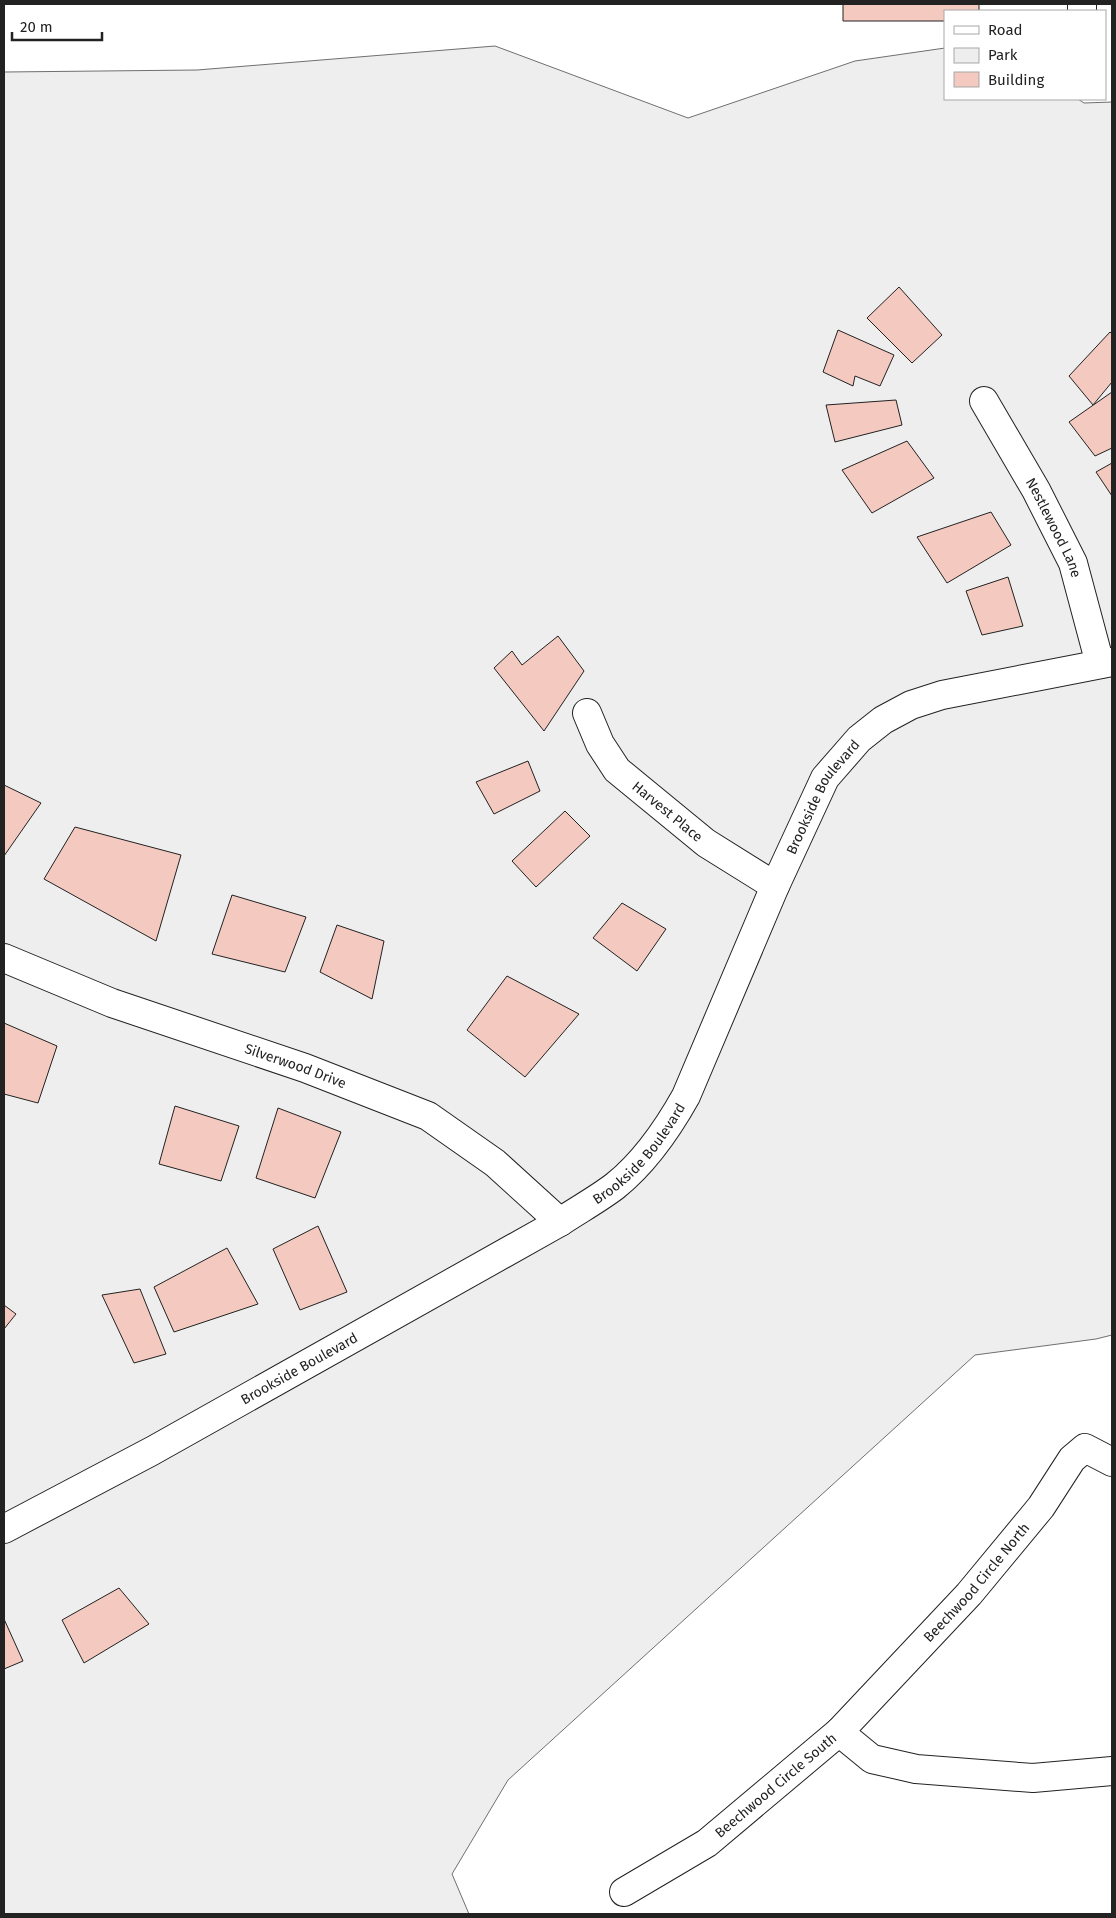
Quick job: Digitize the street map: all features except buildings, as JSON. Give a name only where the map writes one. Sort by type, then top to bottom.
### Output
[{"type":"street","name":"Nestlewood Lane","points":[[984,401],[1036,490],[1073,563],[1106,663]]},
{"type":"street","name":"Brookside Boulevard","points":[[4,1529],[152,1451],[560,1222],[614,1186],[642,1160],[672,1122],[686,1096],[775,886],[825,778],[859,739],[883,720],[910,705],[942,695],[1106,663]]},
{"type":"street","name":"Harvest Place","points":[[587,713],[600,744],[617,770],[706,843],[775,886]]},
{"type":"street","name":"Silverwood Drive","points":[[4,958],[112,1004],[305,1068],[428,1116],[495,1163],[560,1222]]},
{"type":"street","name":"Beechwood Circle North","points":[[839,1732],[969,1594],[1041,1506],[1072,1459],[1085,1448],[1112,1462]]},
{"type":"street","name":"Beechwood Circle South","points":[[624,1892],[707,1843],[839,1732],[872,1759],[916,1769],[1033,1778],[1112,1771]]},
{"type":"green space","points":[[495,46],[688,118],[855,61],[944,48],[944,100],[1080,100],[1084,103],[1112,102],[1112,1335],[1096,1339],[975,1355],[508,1780],[452,1874],[469,1914],[4,1914],[4,72],[197,70]]}]
